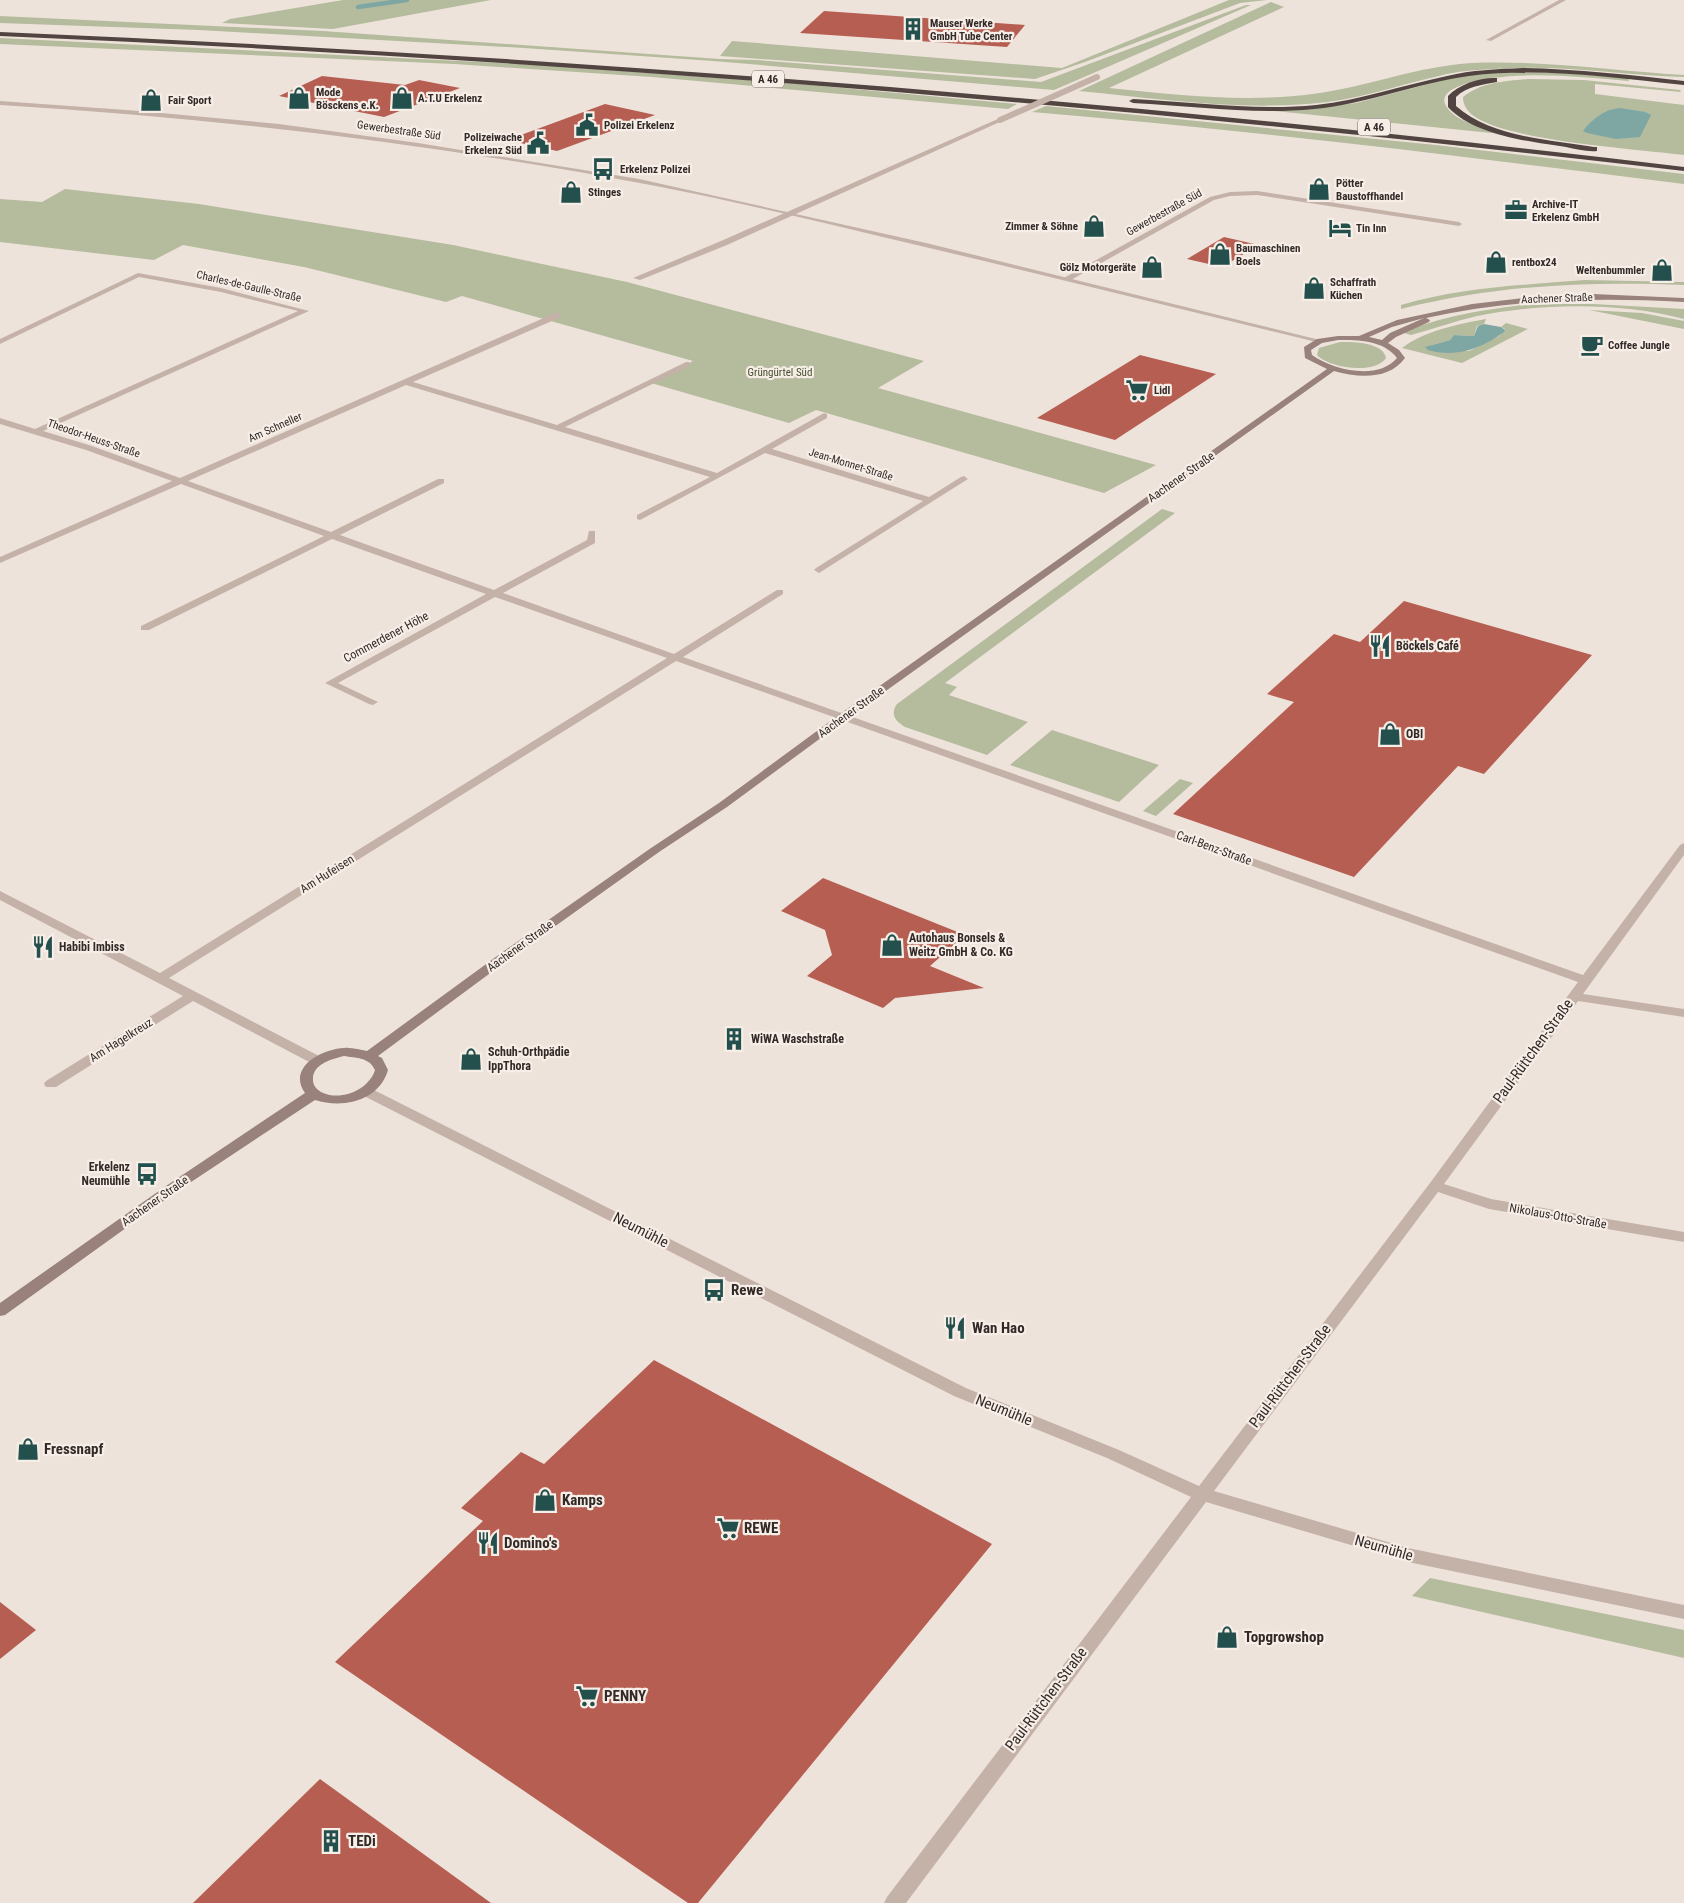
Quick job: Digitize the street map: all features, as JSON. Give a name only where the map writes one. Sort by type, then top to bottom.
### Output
[{"type":"highway","name":"A 46","points":[[0,28],[426,48],[777,72],[1075,97]]},
{"type":"highway","name":"A 46","points":[[0,34],[413,54],[824,84],[1278,125],[1684,170]]},
{"type":"highway","name":"A 46","points":[[1655,82],[1530,70],[1472,73],[1438,79],[1360,101],[1312,107],[1253,108],[1173,102],[1123,101],[1684,162]]},
{"type":"highway","points":[[1625,155],[1543,140],[1483,126],[1455,111],[1451,103],[1452,96],[1456,91],[1475,83],[1520,77],[1569,77],[1655,82],[1684,81]]},
{"type":"highway","points":[[1655,82],[1684,88]]},
{"type":"main road","name":"Aachener Straße","points":[[1360,339],[1374,330],[1402,320],[1499,301],[1572,296],[1684,299]]},
{"type":"main road","name":"Aachener Straße","points":[[1382,344],[1392,335],[1446,311]]},
{"type":"main road","name":"Aachener Straße","points":[[1338,338],[1360,339],[1382,344],[1395,350],[1401,358],[1391,368],[1364,372],[1332,369],[1321,365],[1308,356],[1308,349],[1320,341],[1338,338]]},
{"type":"main road","name":"Aachener Straße","points":[[370,1055],[508,954],[655,850],[723,805],[844,716],[1332,369]]},
{"type":"main road","points":[[344,1052],[370,1055],[381,1066],[382,1072],[375,1086],[368,1092],[357,1097],[339,1100],[322,1098],[307,1089],[306,1075],[310,1067],[318,1061],[330,1055],[344,1052]]},
{"type":"main road","name":"Aachener Straße","points":[[0,1311],[171,1189],[314,1094]]},
{"type":"street","points":[[1490,40],[1563,0]]},
{"type":"street","points":[[637,278],[790,214],[1097,77]]},
{"type":"street","name":"Gewerbestraße Süd","points":[[0,103],[150,114],[374,138],[468,151],[686,190],[1320,341]]},
{"type":"street","name":"Gewerbestraße Süd","points":[[1066,279],[1212,198],[1230,194],[1258,194],[1459,224]]},
{"type":"street","name":"Charles-de-Gaulle-Straße","points":[[0,342],[138,274],[222,290],[305,310],[36,431]]},
{"type":"street","name":"Am Schneller","points":[[0,560],[558,314]]},
{"type":"street","points":[[557,428],[686,364]]},
{"type":"street","points":[[406,382],[718,476]]},
{"type":"street","name":"Jean-Monnet-Straße","points":[[640,517],[718,476],[824,416]]},
{"type":"street","name":"Theodor-Heuss-Straße","points":[[0,421],[89,448],[179,481]]},
{"type":"street","name":"Jean-Monnet-Straße","points":[[765,450],[930,500]]},
{"type":"street","points":[[819,570],[964,479]]},
{"type":"street","points":[[179,481],[844,716]]},
{"type":"street","points":[[145,628],[441,481]]},
{"type":"street","name":"Commerdener Höhe","points":[[373,702],[330,683],[592,541],[592,533]]},
{"type":"street","points":[[675,657],[780,592]]},
{"type":"street","name":"Am Hufeisen","points":[[159,979],[675,657]]},
{"type":"street","name":"Carl-Benz-Straße","points":[[844,716],[1585,980]]},
{"type":"street","name":"Paul-Rüttchen-Straße","points":[[894,1903],[1434,1186],[1684,847]]},
{"type":"street","points":[[0,895],[318,1061]]},
{"type":"street","name":"Am Hagelkreuz","points":[[51,1084],[192,996]]},
{"type":"street","points":[[1573,996],[1684,1013]]},
{"type":"street","name":"Neumühle","points":[[368,1092],[960,1392],[1112,1454],[1201,1494],[1408,1555],[1684,1612]]},
{"type":"street","name":"Nikolaus-Otto-Straße","points":[[1434,1186],[1489,1204],[1684,1237]]},
{"type":"green space","points":[[343,0],[491,0],[333,29],[222,23],[230,19]]},
{"type":"green space","points":[[1229,0],[1267,0],[1240,3],[1035,79],[720,56],[732,41],[1062,68]]},
{"type":"green space","points":[[1271,2],[1284,7],[1109,88],[1211,97],[1288,97],[1353,87],[1432,68],[1499,62],[1578,66],[1684,75],[1684,77],[1542,68],[1481,70],[1446,74],[1342,100],[1266,106],[1172,101],[1079,91]]},
{"type":"green space","points":[[1246,5],[1251,5],[1054,90],[713,61],[524,48],[199,30],[0,23],[0,16],[323,31],[756,60],[1041,82]]},
{"type":"green space","points":[[0,38],[541,65],[788,83],[1017,104],[1008,109],[652,77],[454,64],[0,44]]},
{"type":"green space","points":[[1500,72],[1563,73],[1628,78],[1629,81],[1560,76],[1509,76],[1460,86],[1453,89],[1444,99],[1450,111],[1464,121],[1511,135],[1264,110],[1316,108],[1356,103],[1455,77]]},
{"type":"green space","points":[[1528,79],[1584,80],[1680,90],[1681,92],[1595,84],[1595,94],[1684,105],[1684,155],[1605,147],[1511,131],[1487,123],[1471,114],[1464,104],[1463,97],[1485,85]]},
{"type":"green space","points":[[1046,106],[1436,145],[1684,174],[1684,184],[1277,136],[1032,112]]},
{"type":"green space","name":"Grüngürtel Süd","points":[[65,189],[199,204],[453,245],[627,282],[924,361],[878,388],[1156,465],[1104,493],[816,410],[789,423],[651,383],[693,361],[462,296],[446,302],[304,267],[183,245],[154,260],[0,242],[0,199],[42,202]]},
{"type":"green space","points":[[1585,280],[1684,282],[1684,285],[1612,284],[1542,286],[1472,295],[1401,309],[1401,305],[1469,290]]},
{"type":"green space","points":[[1534,304],[1593,304],[1684,309],[1684,319],[1659,313],[1608,307],[1554,307],[1477,316],[1411,335],[1404,333],[1450,317],[1485,310]]},
{"type":"green space","points":[[1589,310],[1642,313],[1684,321],[1684,329]]},
{"type":"green space","points":[[1486,319],[1484,324],[1477,326],[1474,336],[1454,335],[1450,340],[1432,345],[1469,351],[1499,336],[1505,329],[1501,327],[1506,323],[1528,329],[1462,363],[1402,348],[1420,337],[1431,333]]},
{"type":"green space","points":[[1340,342],[1374,346],[1384,353],[1386,358],[1372,367],[1352,368],[1331,363],[1317,355],[1319,348]]},
{"type":"green space","points":[[1162,509],[1175,513],[945,683],[957,687],[949,695],[1028,722],[987,755],[905,727],[896,720],[894,711],[897,704]]},
{"type":"green space","points":[[1052,730],[1159,765],[1119,802],[1010,765]]},
{"type":"green space","points":[[1180,779],[1193,783],[1156,816],[1143,811]]},
{"type":"green space","points":[[1430,1578],[1684,1630],[1684,1658],[1412,1596]]},
{"type":"water","points":[[1620,108],[1645,112],[1651,115],[1640,137],[1616,139],[1583,131],[1599,115],[1609,110]]},
{"type":"water","points":[[1484,324],[1501,327],[1505,330],[1486,343],[1458,352],[1438,352],[1428,350],[1425,347],[1450,340],[1454,335],[1474,336],[1478,326]]},
{"type":"building","name":"Mauser Werke GmbH Tube Center","points":[[824,11],[1025,25],[1007,47],[800,33]]},
{"type":"building","points":[[322,76],[405,85],[419,80],[460,88],[384,117],[279,96]]},
{"type":"building","name":"Polizei Erkelenz","points":[[605,104],[655,115],[557,151],[507,140]]},
{"type":"building","name":"Baumaschinen Boels","points":[[1224,237],[1259,245],[1222,267],[1187,259]]},
{"type":"building","name":"Lidl","points":[[1140,355],[1216,374],[1115,440],[1037,418]]},
{"type":"building","name":"OBI","points":[[1404,601],[1592,655],[1484,774],[1458,766],[1354,877],[1173,814],[1294,702],[1267,694],[1334,634],[1360,642]]},
{"type":"building","name":"Autohaus Bonsels & Weitz GmbH & Co. KG","points":[[823,878],[965,935],[930,966],[984,988],[895,998],[883,1008],[807,976],[832,955],[825,930],[781,911]]},
{"type":"building","points":[[654,1360],[992,1544],[698,1903],[688,1903],[335,1662],[483,1521],[461,1508],[521,1452],[544,1464]]},
{"type":"building","points":[[0,1602],[36,1630],[0,1659]]},
{"type":"building","name":"TEDi","points":[[320,1779],[491,1903],[193,1903]]},
{"type":"waterway","points":[[358,7],[407,0]]},
{"type":"place","name":"Mauser Werke GmbH Tube Center","points":[[913,29]]},
{"type":"place","name":"Mode Bösckens e.K.","points":[[299,98]]},
{"type":"place","name":"A.T.U Erkelenz","points":[[402,98]]},
{"type":"place","name":"Fair Sport","points":[[151,100]]},
{"type":"place","name":"Polizei Erkelenz","points":[[587,125]]},
{"type":"place","name":"Polizeiwache Erkelenz Süd","points":[[538,143]]},
{"type":"place","name":"Erkelenz Polizei","points":[[603,169]]},
{"type":"place","name":"Pötter Baustoffhandel","points":[[1319,189]]},
{"type":"place","name":"Stinges","points":[[571,192]]},
{"type":"place","name":"Archive-IT Erkelenz GmbH","points":[[1516,210]]},
{"type":"place","name":"Zimmer & Söhne","points":[[1094,226]]},
{"type":"place","name":"Tin Inn","points":[[1340,228]]},
{"type":"place","name":"Baumaschinen Boels","points":[[1220,254]]},
{"type":"place","name":"rentbox24","points":[[1496,262]]},
{"type":"place","name":"Gölz Motorgeräte","points":[[1152,267]]},
{"type":"place","name":"Weltenbummler","points":[[1662,270]]},
{"type":"place","name":"Schaffrath Küchen","points":[[1314,288]]},
{"type":"place","name":"Coffee Jungle","points":[[1592,345]]},
{"type":"place","name":"Lidl","points":[[1137,390]]},
{"type":"place","name":"Böckels Café","points":[[1380,646]]},
{"type":"place","name":"OBI","points":[[1390,734]]},
{"type":"place","name":"Autohaus Bonsels & Weitz GmbH & Co. KG","points":[[892,945]]},
{"type":"place","name":"Habibi Imbiss","points":[[43,947]]},
{"type":"place","name":"WiWA Waschstraße","points":[[734,1039]]},
{"type":"place","name":"Schuh-Orthpädie IppThora","points":[[471,1059]]},
{"type":"place","name":"Erkelenz Neumühle","points":[[147,1174]]},
{"type":"place","name":"Rewe","points":[[714,1290]]},
{"type":"place","name":"Wan Hao","points":[[955,1328]]},
{"type":"place","name":"Fressnapf","points":[[28,1449]]},
{"type":"place","name":"Kamps","points":[[545,1500]]},
{"type":"place","name":"REWE","points":[[728,1528]]},
{"type":"place","name":"Domino's","points":[[488,1543]]},
{"type":"place","name":"Topgrowshop","points":[[1227,1637]]},
{"type":"place","name":"PENNY","points":[[587,1696]]},
{"type":"place","name":"TEDi","points":[[331,1841]]}]
